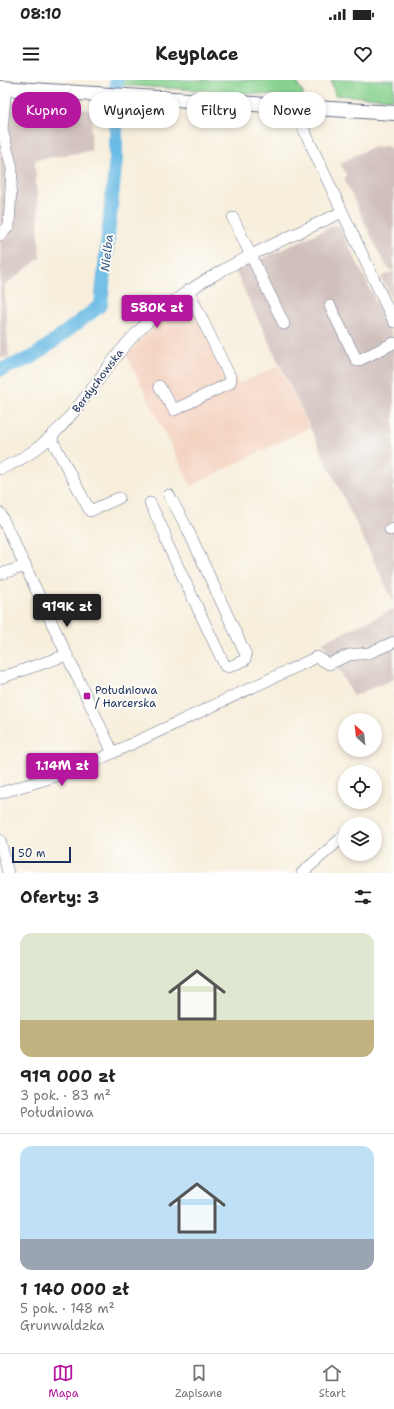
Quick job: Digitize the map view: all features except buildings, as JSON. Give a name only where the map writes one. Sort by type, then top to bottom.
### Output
[{"type":"main road","points":[[3,88],[259,105]]},
{"type":"main road","points":[[326,109],[394,113]]},
{"type":"street","points":[[0,235],[9,226],[12,168],[2,130],[3,88]]},
{"type":"street","points":[[303,128],[394,322]]},
{"type":"street","name":"Berdychowska","points":[[0,469],[18,461],[51,438],[76,410],[134,335],[188,290],[226,267],[342,212]]},
{"type":"street","points":[[233,218],[284,324]]},
{"type":"street","points":[[160,386],[174,410],[230,383],[231,379],[188,290]]},
{"type":"street","points":[[330,306],[357,360],[394,343]]},
{"type":"street","points":[[51,438],[90,511],[120,498]]},
{"type":"street","points":[[150,503],[182,576],[225,666],[229,667],[245,660],[246,656],[187,528],[169,495]]},
{"type":"street","points":[[0,512],[113,753]]},
{"type":"street","points":[[0,574],[26,566]]},
{"type":"street","points":[[0,793],[70,772],[317,657],[329,664],[349,655],[369,653],[394,642]]},
{"type":"street","points":[[0,678],[67,655]]},
{"type":"street","points":[[0,840],[8,873]]},
{"type":"street","points":[[302,873],[338,841]]},
{"type":"shaded area","points":[[0,101],[12,102],[12,128],[81,128],[81,109],[89,110],[89,128],[92,128],[91,151],[35,160],[40,258],[4,286],[9,357],[0,358]]},
{"type":"shaded area","points":[[387,146],[394,150],[394,270],[392,271],[388,268],[379,253],[345,181],[346,174],[340,163],[370,148]]},
{"type":"shaded area","points":[[335,225],[340,227],[394,339],[394,603],[235,271]]},
{"type":"shaded area","points":[[394,271],[394,305],[381,277]]},
{"type":"shaded area","points":[[196,293],[238,384],[279,366],[309,428],[191,486],[127,356],[143,337]]},
{"type":"shaded area","points":[[394,609],[394,679],[353,696],[323,642]]},
{"type":"green space","points":[[120,80],[295,80],[302,92],[259,92],[259,94],[251,94],[251,92],[227,92],[120,85]]},
{"type":"green space","points":[[331,80],[394,80],[394,99],[335,95]]},
{"type":"waterway","name":"Nielba","points":[[0,370],[33,357],[101,305],[116,158],[116,80]]},
{"type":"place","name":"Południowa / Harcerska","points":[[87,696]]}]
